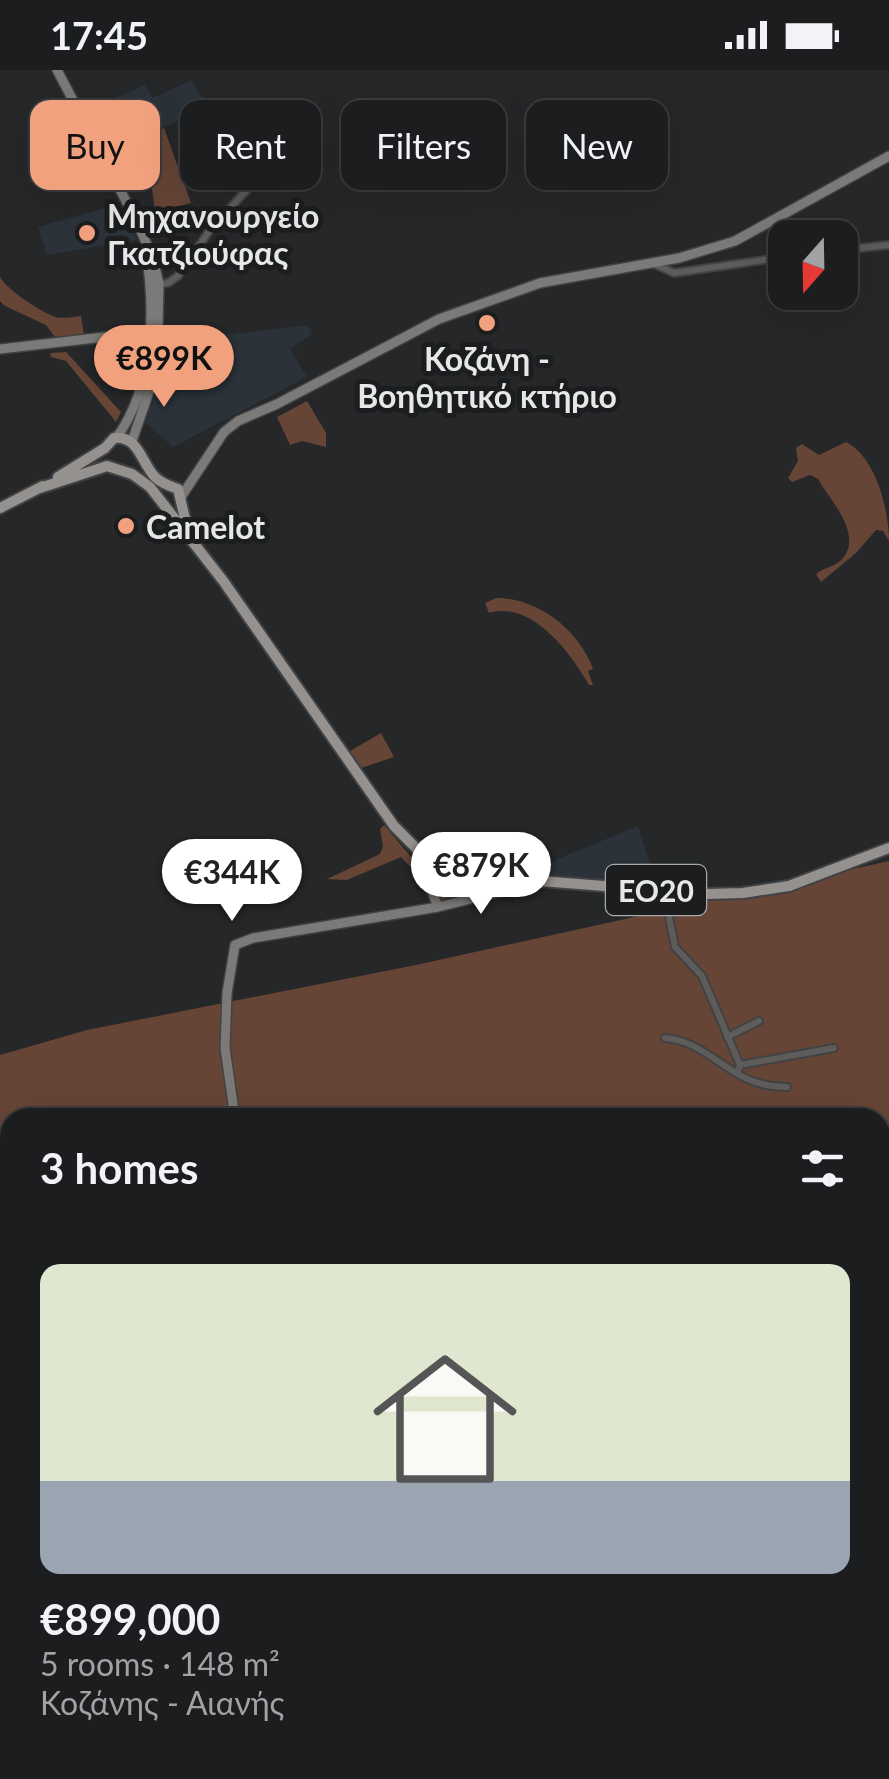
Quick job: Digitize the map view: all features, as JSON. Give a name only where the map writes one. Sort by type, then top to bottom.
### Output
[{"type":"main road","points":[[0,508],[40,488],[117,437],[134,445],[133,462],[118,468],[91,470],[40,488]]},
{"type":"main road","name":"ΕΟ20","points":[[134,445],[156,478],[171,486],[180,499],[182,516],[196,546]]},
{"type":"main road","name":"ΕΟ20","points":[[105,448],[106,460],[146,484],[163,502],[382,810],[418,852],[456,873],[724,894],[804,881],[889,848]]},
{"type":"main road","points":[[171,486],[162,491],[163,502],[174,506],[180,499]]},
{"type":"street","points":[[57,70],[143,235],[159,284],[157,369],[134,445]]},
{"type":"street","points":[[180,499],[224,432],[238,420],[288,399],[440,319],[540,284],[704,252],[758,230],[889,156]]},
{"type":"street","points":[[159,284],[178,276],[210,230],[247,190]]},
{"type":"street","points":[[117,437],[133,412],[142,385],[150,284],[143,235]]},
{"type":"street","points":[[858,248],[889,245]]},
{"type":"street","points":[[654,264],[674,273],[768,260]]},
{"type":"street","points":[[0,349],[148,332]]},
{"type":"street","points":[[171,486],[200,466]]},
{"type":"street","points":[[418,852],[438,907]]},
{"type":"street","points":[[233,1108],[224,1048],[235,944],[438,907],[538,882]]},
{"type":"street","points":[[632,888],[668,912],[675,947],[702,976],[746,1081],[787,1088]]},
{"type":"street","points":[[727,1037],[759,1021]]},
{"type":"street","points":[[665,1038],[690,1045],[738,1069],[834,1048]]},
{"type":"shaded area","points":[[191,80],[204,100],[180,100],[180,120],[160,129],[160,100],[111,100],[145,85],[153,98]]},
{"type":"shaded area","points":[[164,128],[180,172],[180,190],[186,190],[191,203],[155,212],[152,190],[160,190],[160,130]]},
{"type":"shaded area","name":"Μηχανουργείο Γκατζιούφας","points":[[119,204],[137,240],[47,255],[38,227]]},
{"type":"shaded area","points":[[0,277],[16,294],[55,317],[81,316],[84,335],[55,337],[46,325],[5,306],[0,301]]},
{"type":"shaded area","points":[[308,325],[312,334],[290,349],[307,377],[173,447],[145,422],[159,386],[228,371],[209,337]]},
{"type":"shaded area","points":[[66,352],[121,412],[116,422],[66,361],[51,357],[50,353]]},
{"type":"shaded area","points":[[307,401],[326,433],[326,447],[302,441],[290,445],[277,417]]},
{"type":"shaded area","points":[[846,442],[873,472],[883,500],[889,541],[883,531],[876,530],[821,582],[816,574],[840,561],[848,549],[847,528],[818,479],[810,475],[792,482],[788,478],[798,461],[796,448],[802,444],[819,455]]},
{"type":"shaded area","points":[[496,598],[512,599],[541,610],[567,629],[587,655],[593,669],[588,671],[593,685],[589,685],[561,645],[534,622],[505,611],[489,613],[485,603]]},
{"type":"shaded area","points":[[381,733],[394,757],[361,768],[350,751]]},
{"type":"shaded area","points":[[384,825],[419,871],[416,873],[401,857],[347,880],[327,879],[380,854],[380,829]]},
{"type":"shaded area","points":[[638,826],[656,884],[534,876],[555,860]]},
{"type":"shaded area","points":[[889,861],[889,1108],[0,1108],[0,1055],[87,1030],[416,965]]},
{"type":"shaded area","points":[[427,867],[461,881],[492,885],[469,898],[441,903]]},
{"type":"place","name":"Μηχανουργείο Γκατζιούφας","points":[[87,233]]},
{"type":"place","name":"Κοζάνη - Βοηθητικό κτήριο","points":[[487,323]]},
{"type":"place","name":"Camelot","points":[[126,526]]}]
